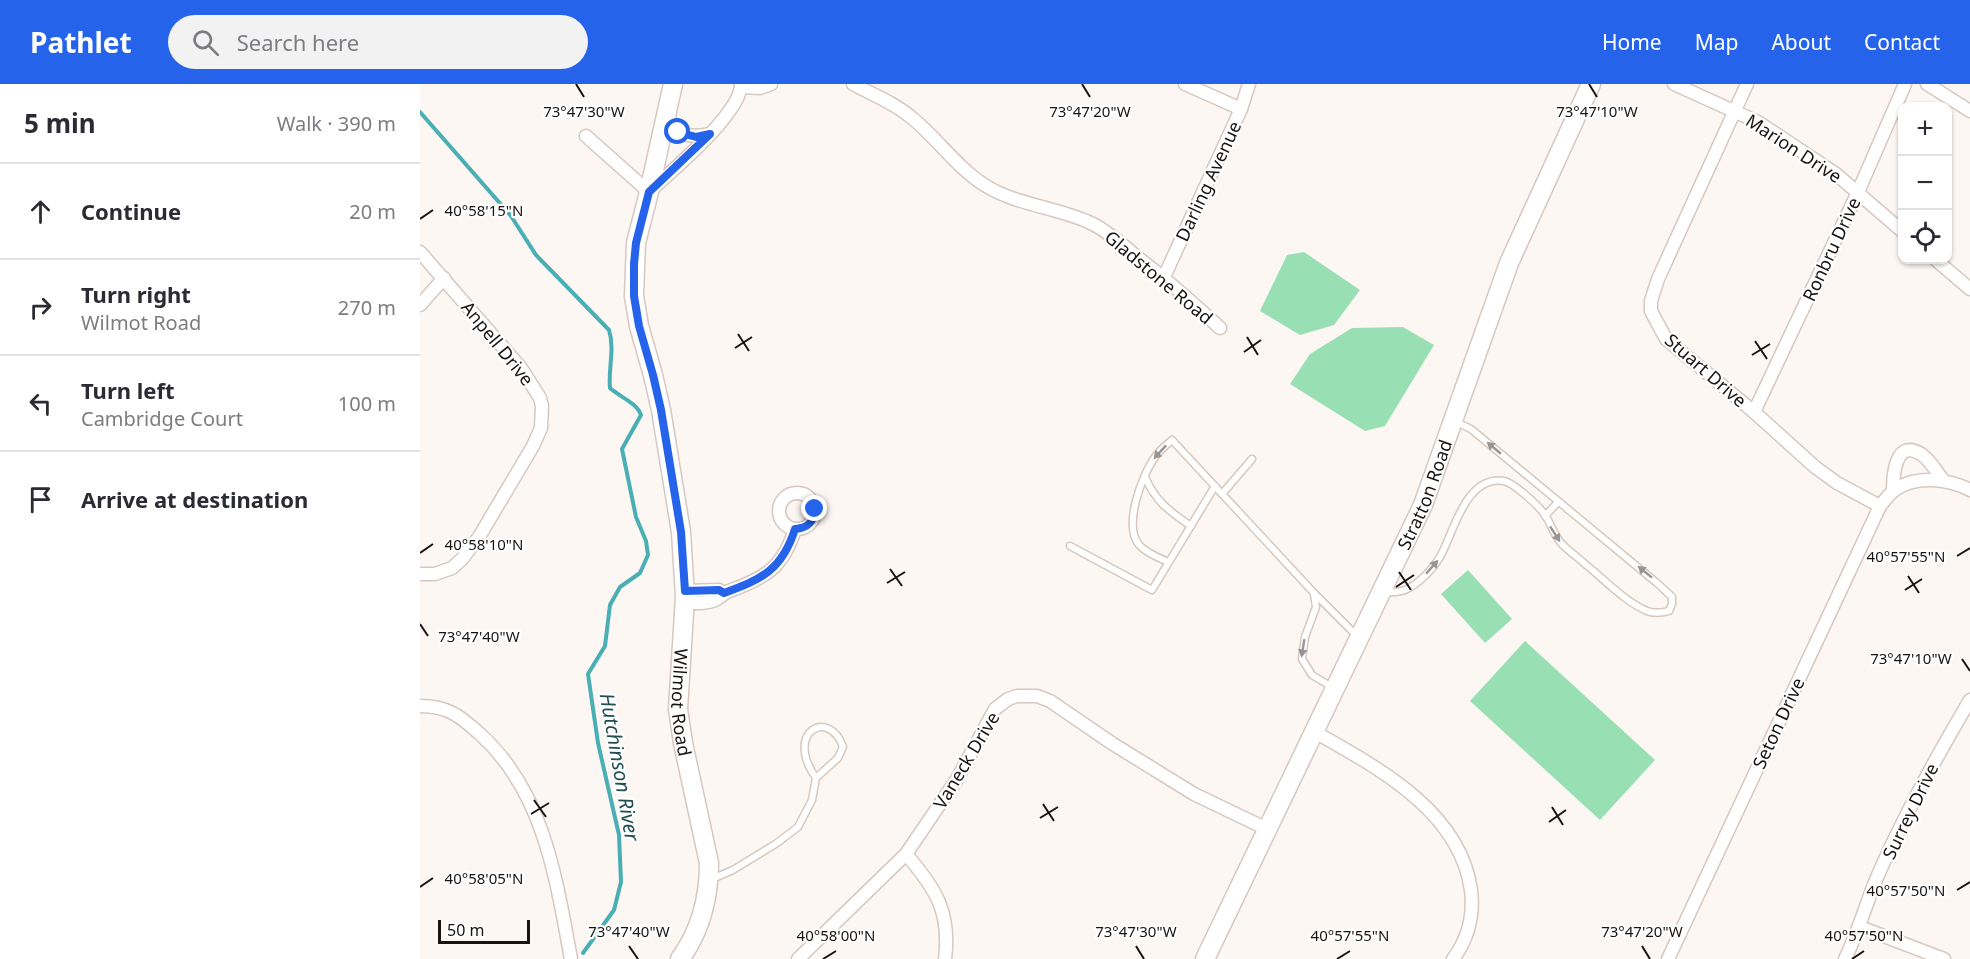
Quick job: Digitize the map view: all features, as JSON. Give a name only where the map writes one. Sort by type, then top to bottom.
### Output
[{"type":"street","name":"Wilmot Road","points":[[673,84],[636,243],[634,296],[639,326],[661,410],[681,532],[685,597],[678,709],[682,743],[709,863],[705,911],[692,942],[680,959]]},
{"type":"street","points":[[586,136],[649,192],[710,134],[735,105],[741,86],[760,88],[771,84]]},
{"type":"street","name":"Gladstone Road","points":[[853,84],[898,107],[959,164],[988,187],[1030,205],[1074,217],[1113,237],[1164,277],[1220,328]]},
{"type":"street","points":[[1185,84],[1241,109]]},
{"type":"street","name":"Darling Avenue","points":[[1164,277],[1241,109],[1249,84]]},
{"type":"street","name":"Stratton Road","points":[[1205,959],[1423,505],[1509,263],[1591,84]]},
{"type":"street","name":"Marion Drive","points":[[1674,84],[1758,122],[1836,174],[1898,228]]},
{"type":"street","name":"Stuart Drive","points":[[1747,84],[1658,279],[1651,301],[1651,311],[1666,339],[1754,412],[1815,467],[1837,483],[1880,506]]},
{"type":"street","name":"Ronbru Drive","points":[[1754,412],[1905,84]]},
{"type":"street","points":[[1927,84],[1970,111]]},
{"type":"street","points":[[667,114],[678,132],[696,137],[710,134]]},
{"type":"street","name":"Anpell Drive","points":[[420,252],[521,369],[535,389],[542,406],[541,428],[515,478],[479,537],[462,559],[445,572],[420,574]]},
{"type":"street","points":[[1941,264],[1970,290]]},
{"type":"street","points":[[420,305],[444,278]]},
{"type":"street","points":[[1893,491],[1894,465],[1905,452],[1919,452],[1943,480]]},
{"type":"street","name":"Seton Drive","points":[[1668,959],[1880,506],[1893,491],[1908,483],[1943,480],[1970,490]]},
{"type":"street","points":[[685,597],[719,590],[724,593],[748,584],[776,566],[789,548],[795,529]]},
{"type":"street","name":"Vaneck Drive","points":[[798,959],[906,854],[957,779],[995,709],[1008,699],[1027,694],[1050,701],[1113,744],[1194,794],[1267,828]]},
{"type":"street","name":"Surrey Drive","points":[[1845,959],[1860,927],[1874,884],[1900,828],[1929,771],[1970,700]]},
{"type":"street","points":[[420,706],[438,706],[450,710],[469,724],[488,742],[525,793],[538,819],[550,856],[570,959]]},
{"type":"street","points":[[1315,732],[1376,768],[1407,791],[1430,812],[1458,848],[1468,875],[1472,897],[1471,919],[1461,948],[1453,959]]},
{"type":"street","points":[[906,854],[927,879],[939,899],[947,945],[945,959]]},
{"type":"street","points":[[1860,927],[1944,959]]},
{"type":"lane","points":[[1382,592],[1400,592],[1408,589],[1432,568],[1448,542],[1463,506],[1470,496],[1486,484],[1502,481],[1511,483],[1545,516],[1562,543],[1629,600],[1647,611],[1661,614],[1669,611],[1672,604],[1669,593],[1471,429],[1453,421]]},
{"type":"lane","points":[[1168,562],[1140,546],[1132,529],[1137,495],[1145,477],[1155,455],[1172,440],[1314,593],[1360,639]]},
{"type":"lane","points":[[1222,494],[1252,459]]},
{"type":"lane","points":[[1145,477],[1151,492],[1166,510],[1191,526]]},
{"type":"lane","points":[[1070,546],[1152,590],[1215,486]]},
{"type":"lane","points":[[1545,516],[1558,502]]},
{"type":"lane","points":[[1314,593],[1316,607],[1305,637],[1302,659],[1312,675],[1336,689]]},
{"type":"lane","points":[[709,880],[733,870],[798,827],[812,800],[816,778],[838,758],[843,747],[839,736],[831,729],[819,727],[807,734],[803,745],[808,767],[816,778]]},
{"type":"green space","points":[[1304,252],[1360,290],[1334,325],[1300,335],[1260,311],[1287,255]]},
{"type":"green space","points":[[1403,327],[1434,345],[1385,426],[1365,431],[1290,384],[1310,354],[1352,328]]},
{"type":"green space","points":[[1468,570],[1512,619],[1485,643],[1441,594]]},
{"type":"green space","points":[[1525,641],[1655,760],[1600,820],[1470,701]]},
{"type":"waterway","name":"Hutchinson River","points":[[420,112],[511,216],[536,255],[609,330],[611,337],[610,388],[632,404],[641,415],[622,449],[636,517],[646,541],[648,555],[640,573],[620,587],[610,605],[605,646],[588,674],[598,743],[619,835],[621,882],[614,910],[583,953]]},
{"type":"route","points":[[678,132],[696,137],[710,134],[649,192],[636,243],[634,296],[639,326],[661,410],[681,532],[685,591],[719,590],[724,593],[766,574],[787,552],[795,529],[801,529],[812,522],[815,509]]}]
